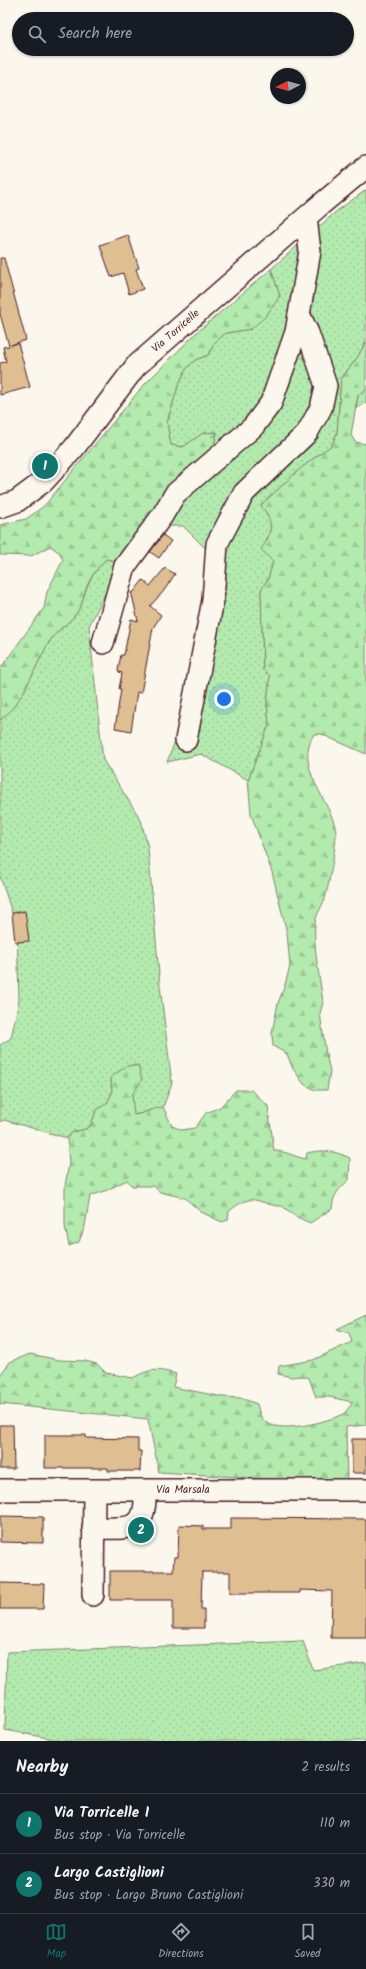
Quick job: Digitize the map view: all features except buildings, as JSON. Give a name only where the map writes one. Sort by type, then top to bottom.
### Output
[{"type":"street","name":"Via Torricelle","points":[[0,507],[17,501],[44,481],[74,448],[136,366],[366,167]]},
{"type":"street","points":[[103,643],[125,566],[162,516],[175,494],[253,427],[271,403],[296,332],[310,251],[306,218]]},
{"type":"street","points":[[186,740],[213,600],[218,544],[244,493],[306,433],[321,408],[326,386],[308,333],[299,314]]},
{"type":"street","name":"Via Marsala","points":[[0,1490],[366,1490]]},
{"type":"street","points":[[92,1595],[94,1491]]},
{"type":"street","points":[[93,1528],[128,1528],[136,1524],[144,1513],[145,1491]]},
{"type":"green space","points":[[366,190],[366,342],[357,358],[341,379],[337,433],[332,445],[301,468],[261,505],[272,524],[266,542],[273,562],[268,579],[261,590],[263,669],[270,676],[267,703],[269,725],[248,780],[201,754],[167,762],[198,681],[212,555],[183,526],[153,526],[209,466],[217,432],[203,433],[183,447],[171,445],[167,423],[178,386],[186,369],[195,360],[208,355],[215,342],[226,333],[251,329],[280,296],[271,269],[338,210]]},
{"type":"green space","points":[[271,269],[280,296],[265,317],[251,329],[226,333],[215,342],[208,355],[195,360],[186,369],[178,386],[167,423],[171,445],[183,447],[203,433],[217,432],[209,466],[121,562],[106,559],[98,568],[87,586],[79,609],[70,621],[52,638],[17,703],[0,720],[0,669],[44,608],[47,592],[63,560],[60,553],[50,546],[31,556],[0,555],[0,525],[26,519],[44,506],[143,386],[195,334]]},
{"type":"green space","points":[[366,342],[366,389],[358,395],[351,435],[355,442],[366,444],[366,754],[321,734],[314,734],[309,746],[308,759],[310,771],[328,807],[336,831],[334,852],[325,898],[315,923],[316,953],[323,1003],[320,1013],[330,1071],[327,1090],[315,1090],[304,1084],[293,1069],[287,1054],[273,1046],[272,1033],[278,1003],[290,966],[287,933],[272,872],[251,814],[248,780],[269,725],[267,703],[270,676],[263,669],[261,590],[268,579],[273,562],[261,549],[270,532],[270,521],[261,505],[301,468],[332,445],[337,433],[341,379],[357,358]]},
{"type":"green space","points":[[366,389],[366,403],[356,409],[358,395]]},
{"type":"green space","points":[[106,559],[121,562],[89,626],[103,760],[141,820],[148,848],[160,986],[172,1083],[163,1107],[133,1115],[132,1095],[111,1077],[112,1093],[107,1103],[96,1111],[91,1125],[86,1129],[73,1132],[67,1138],[4,1120],[0,1122],[0,1045],[11,1038],[19,1000],[17,928],[0,876],[0,720],[17,702],[52,638],[70,621],[79,609],[91,578]]},
{"type":"green space","points":[[138,1065],[142,1080],[132,1095],[134,1115],[163,1107],[172,1126],[182,1130],[195,1128],[206,1113],[220,1107],[236,1090],[251,1090],[268,1106],[274,1151],[283,1152],[306,1159],[307,1153],[319,1151],[334,1152],[350,1158],[349,1180],[337,1192],[332,1209],[310,1223],[297,1217],[282,1206],[249,1200],[241,1203],[229,1211],[228,1220],[222,1222],[201,1212],[185,1198],[160,1192],[153,1186],[132,1186],[127,1180],[105,1191],[90,1196],[85,1226],[79,1242],[69,1246],[65,1226],[65,1186],[69,1163],[67,1138],[73,1132],[86,1129],[91,1125],[96,1111],[107,1103],[112,1093],[111,1077],[127,1066]]},
{"type":"green space","points":[[366,1315],[366,1425],[346,1427],[347,1484],[159,1472],[148,1419],[0,1404],[0,1375],[10,1362],[30,1354],[59,1360],[85,1361],[97,1364],[106,1373],[133,1378],[144,1372],[154,1370],[170,1372],[176,1374],[173,1387],[223,1397],[241,1398],[257,1404],[260,1415],[263,1419],[267,1423],[274,1426],[293,1427],[316,1423],[343,1414],[353,1402],[329,1397],[316,1397],[309,1378],[303,1376],[292,1377],[278,1374],[279,1366],[313,1360],[352,1342],[349,1333],[337,1329]]},
{"type":"green space","points":[[303,1641],[313,1670],[366,1663],[366,1741],[64,1741],[5,1730],[7,1652]]},
{"type":"place","name":"Via Torricelle I","points":[[45,466]]},
{"type":"place","name":"Largo Castiglioni","points":[[141,1530]]}]
